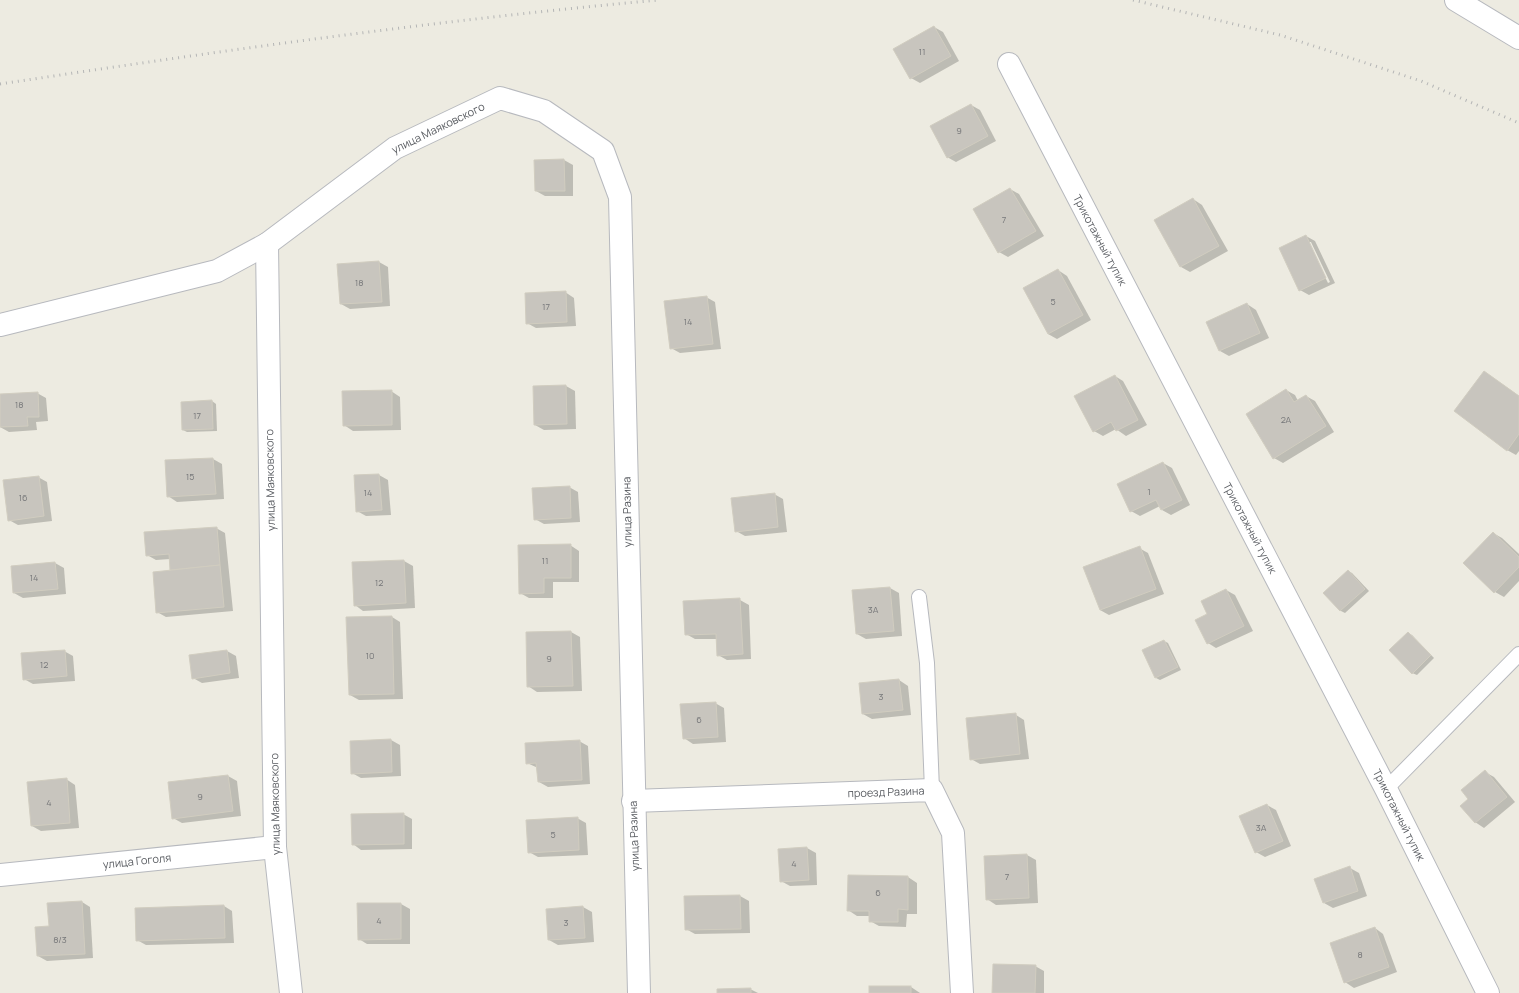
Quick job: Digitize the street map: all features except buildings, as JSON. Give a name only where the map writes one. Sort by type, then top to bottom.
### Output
[{"type":"street","points":[[1456,0],[1519,38]]},
{"type":"street","name":"Трикотажный тупик","points":[[1008,64],[1386,789],[1488,993]]},
{"type":"street","name":"улица Маяковского","points":[[291,993],[274,847],[267,244],[395,148],[500,98]]},
{"type":"street","name":"улица Разина","points":[[500,98],[544,111],[603,151],[620,197],[633,801],[639,993]]},
{"type":"street","points":[[0,325],[217,271],[267,244]]},
{"type":"street","name":"проезд Разина","points":[[633,801],[932,790],[953,834],[962,993]]},
{"type":"street","name":"улица Гоголя","points":[[0,875],[274,847]]},
{"type":"lane","points":[[919,598],[927,663],[932,790]]},
{"type":"lane","points":[[1386,789],[1519,654]]},
{"type":"railway","points":[[0,84],[329,37],[494,17],[659,0]]},
{"type":"railway","points":[[1133,0],[1280,35],[1421,81],[1519,123]]}]
